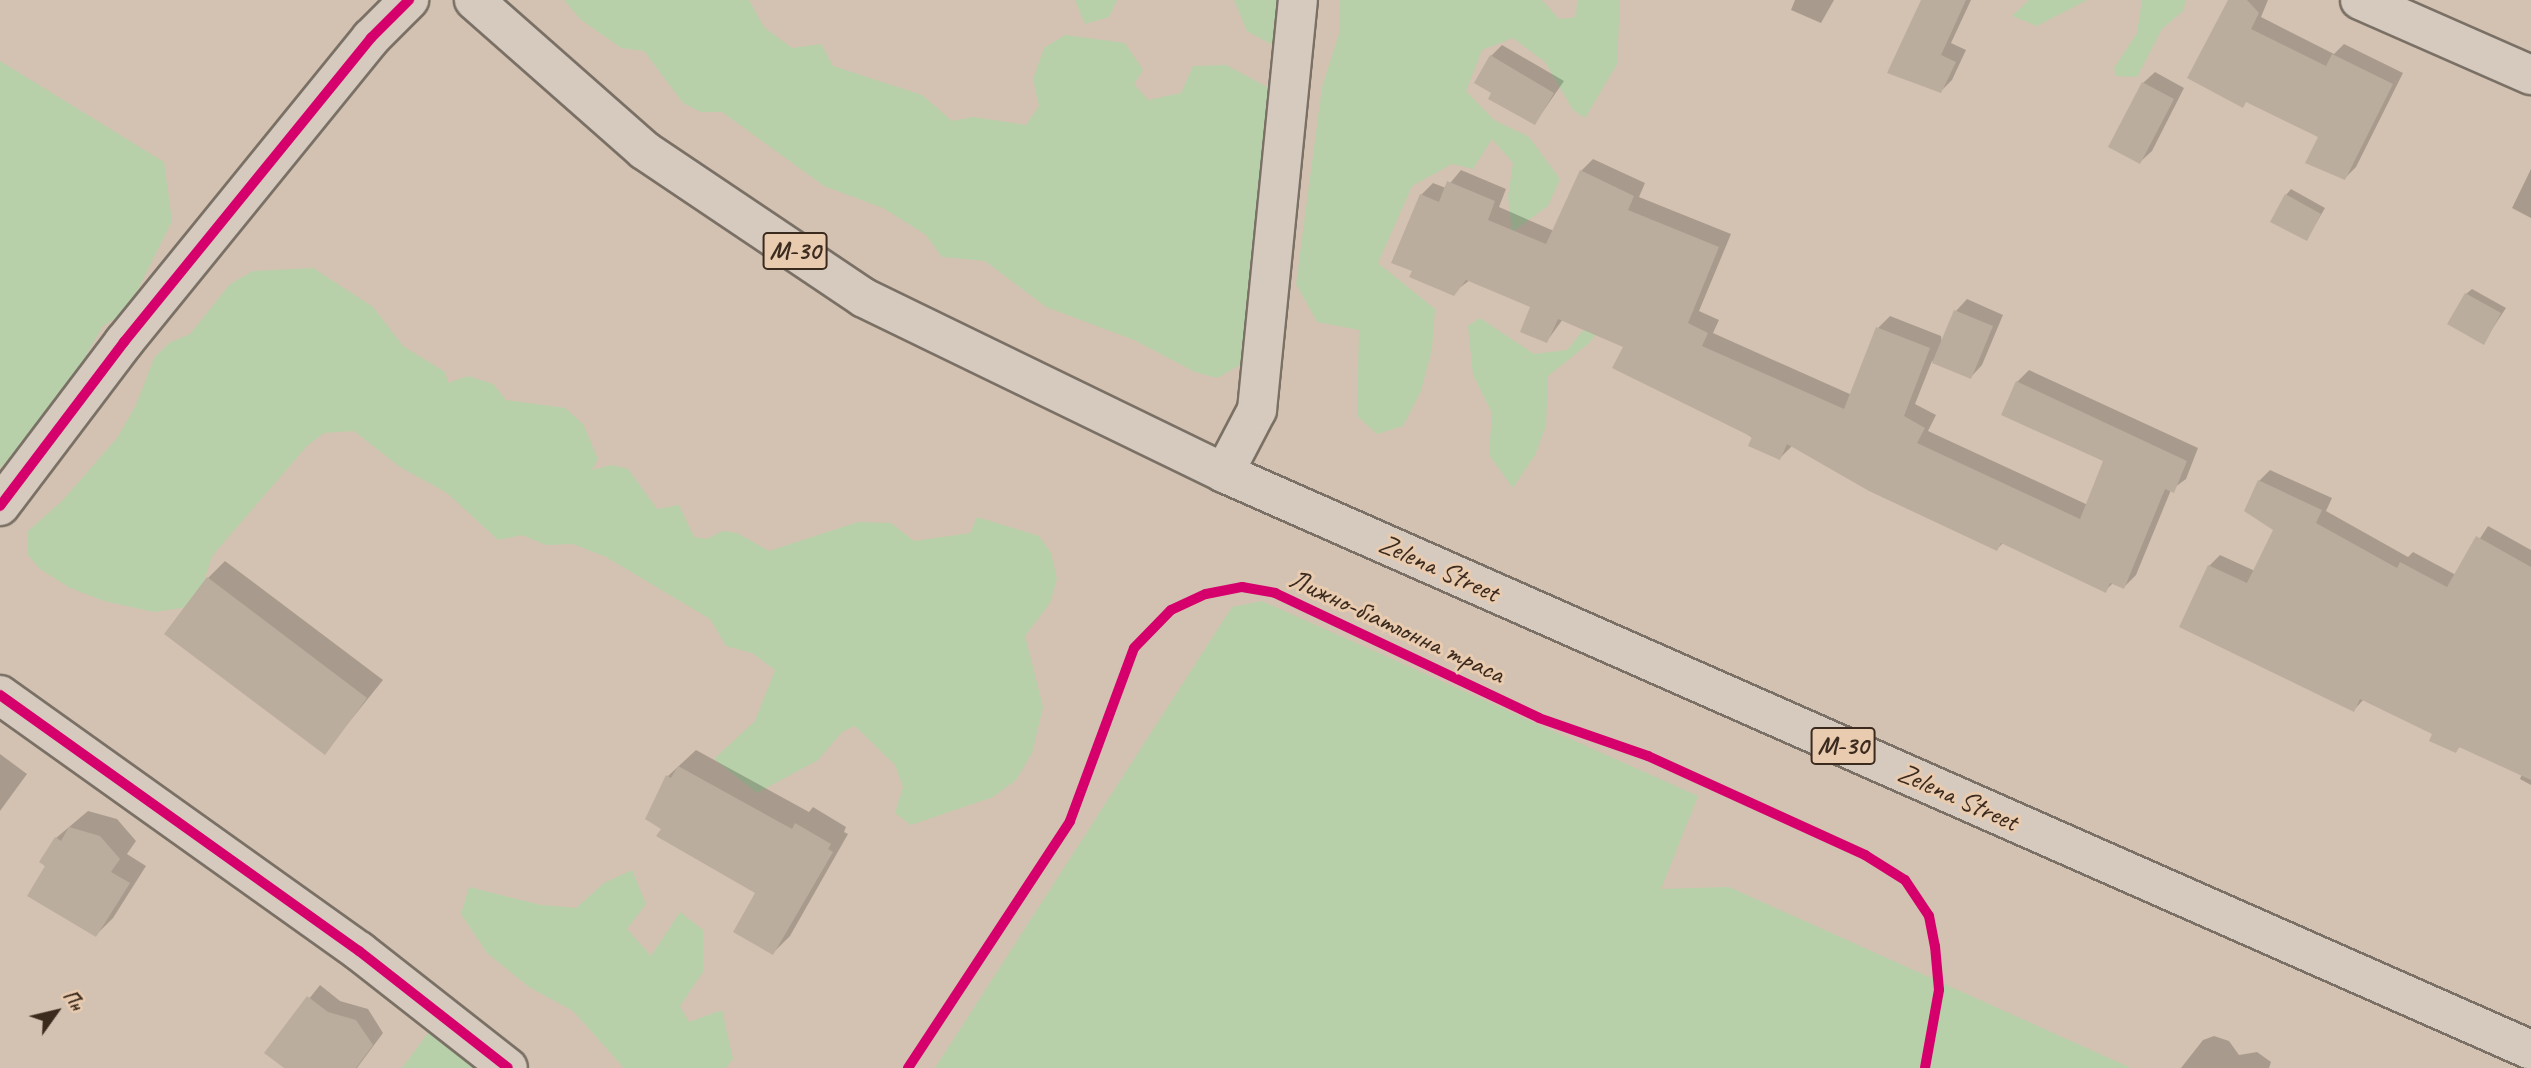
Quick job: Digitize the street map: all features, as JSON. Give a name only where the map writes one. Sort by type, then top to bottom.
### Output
[{"type":"main road","points":[[0,506],[124,342],[371,38],[409,0]]},
{"type":"main road","name":"Zelena Street","points":[[474,0],[644,150],[864,298],[1224,473],[2531,1050]]},
{"type":"main road","points":[[1224,473],[1257,410],[1298,0]]},
{"type":"main road","points":[[2360,0],[2531,75]]},
{"type":"main road","points":[[0,695],[359,951],[508,1068]]},
{"type":"green space","points":[[564,0],[749,0],[764,27],[792,48],[821,44],[833,66],[922,95],[952,121],[974,117],[1026,125],[1039,106],[1033,79],[1044,48],[1065,35],[1125,43],[1143,70],[1134,84],[1148,100],[1181,93],[1193,66],[1226,65],[1280,94],[1258,355],[1217,378],[1195,372],[1134,340],[1046,307],[985,261],[942,257],[926,235],[883,208],[824,186],[722,112],[701,112],[683,103],[644,51],[621,48],[580,19]]},
{"type":"green space","points":[[1075,0],[1117,0],[1109,17],[1085,24]]},
{"type":"green space","points":[[1234,0],[1303,0],[1278,48],[1247,31]]},
{"type":"green space","points":[[1340,0],[1542,0],[1559,19],[1576,17],[1577,0],[1620,0],[1617,64],[1585,118],[1573,110],[1545,62],[1513,38],[1482,50],[1466,91],[1494,120],[1529,137],[1560,179],[1548,206],[1512,232],[1508,197],[1513,163],[1492,139],[1473,169],[1452,164],[1412,186],[1378,263],[1435,309],[1432,349],[1421,391],[1403,426],[1377,434],[1357,416],[1359,330],[1317,322],[1296,284],[1322,87],[1339,34]]},
{"type":"green space","points":[[2029,0],[2087,0],[2037,26],[2012,16]]},
{"type":"green space","points":[[2142,0],[2186,0],[2183,11],[2162,29],[2137,77],[2116,76],[2114,68],[2137,33]]},
{"type":"green space","points":[[0,61],[164,162],[172,221],[127,311],[103,326],[54,410],[0,468]]},
{"type":"green space","points":[[313,268],[373,307],[403,346],[445,372],[448,383],[468,376],[493,384],[506,400],[565,408],[583,424],[598,459],[592,470],[612,465],[628,469],[657,509],[679,505],[694,537],[707,539],[723,531],[737,533],[769,551],[858,522],[891,523],[914,541],[970,533],[977,517],[1039,536],[1051,553],[1057,579],[1050,603],[1025,636],[1043,707],[1032,753],[1016,780],[993,797],[911,825],[895,813],[903,787],[895,765],[855,726],[842,732],[818,760],[757,793],[714,759],[755,721],[775,670],[752,653],[726,646],[710,619],[606,557],[573,544],[546,545],[522,535],[498,540],[447,493],[400,467],[354,431],[324,433],[307,446],[212,556],[196,606],[154,612],[104,601],[70,588],[40,569],[28,555],[28,531],[62,501],[117,438],[136,405],[154,358],[169,343],[190,334],[230,284],[253,271]]},
{"type":"green space","points":[[1622,301],[1589,343],[1548,376],[1546,426],[1535,455],[1513,488],[1489,455],[1492,413],[1473,375],[1468,326],[1480,318],[1534,354],[1567,350],[1595,316]]},
{"type":"green space","points":[[1262,601],[1698,796],[1661,889],[1729,887],[2131,1068],[935,1068],[1232,607]]},
{"type":"green space","points":[[632,870],[646,904],[627,929],[651,956],[680,912],[703,930],[703,972],[680,1006],[689,1022],[722,1010],[733,1059],[726,1068],[624,1068],[573,1011],[529,987],[487,953],[461,914],[469,887],[541,905],[576,908],[604,883]]},
{"type":"green space","points":[[431,1029],[480,1068],[402,1068]]},
{"type":"building","points":[[1921,0],[1966,0],[1941,55],[1956,62],[1941,93],[1887,73]]},
{"type":"building","points":[[2228,0],[2247,0],[2259,13],[2251,29],[2326,66],[2332,54],[2393,84],[2345,180],[2305,163],[2318,137],[2246,102],[2243,108],[2187,78]]},
{"type":"building","points":[[1490,55],[1554,93],[1535,125],[1488,99],[1491,93],[1474,83]]},
{"type":"building","points":[[2142,82],[2174,99],[2140,164],[2108,147]]},
{"type":"building","points":[[1580,170],[1634,196],[1628,210],[1719,247],[1688,323],[1708,333],[1702,346],[1844,409],[1876,327],[1930,348],[1904,416],[1925,428],[1917,443],[2080,519],[2103,461],[2001,415],[2016,381],[2187,461],[2174,493],[2165,489],[2124,589],[2110,583],[2106,593],[2001,543],[1997,551],[1869,491],[1787,444],[1780,460],[1748,446],[1752,437],[1612,368],[1623,347],[1558,319],[1547,343],[1520,332],[1530,307],[1466,280],[1454,296],[1409,277],[1412,271],[1391,263],[1420,194],[1439,202],[1447,181],[1495,201],[1488,220],[1546,244]]},
{"type":"building","points":[[2285,194],[2321,214],[2307,241],[2270,222]]},
{"type":"building","points":[[2465,293],[2501,313],[2484,345],[2447,324]]},
{"type":"building","points":[[1954,310],[1993,326],[1971,379],[1932,363]]},
{"type":"building","points":[[2258,480],[2322,510],[2316,523],[2397,568],[2400,562],[2447,587],[2476,536],[2531,567],[2531,780],[2459,747],[2456,753],[2429,741],[2432,734],[2360,699],[2354,712],[2179,627],[2208,565],[2247,583],[2273,530],[2244,511]]},
{"type":"building","points":[[207,577],[367,698],[325,755],[164,634]]},
{"type":"building","points":[[678,766],[792,829],[795,823],[831,844],[828,849],[833,852],[773,955],[733,932],[755,893],[656,836],[661,829],[645,819],[666,775],[671,778]]},
{"type":"building","points":[[69,827],[100,836],[120,859],[111,872],[130,883],[96,937],[27,896],[45,866],[39,862],[55,837],[61,841]]},
{"type":"building","points":[[307,996],[328,1012],[356,1020],[373,1045],[356,1068],[284,1068],[264,1053]]},
{"type":"cycle path","points":[[0,506],[124,342],[371,38],[409,0]]},
{"type":"cycle path","name":"Лижно-біатлонна траса","points":[[908,1068],[1070,821],[1134,648],[1171,610],[1206,594],[1242,587],[1275,593],[1539,718],[1648,756],[1865,855],[1905,880],[1929,916],[1935,946],[1939,990],[1925,1068]]},
{"type":"cycle path","points":[[0,695],[359,951],[508,1068]]}]
